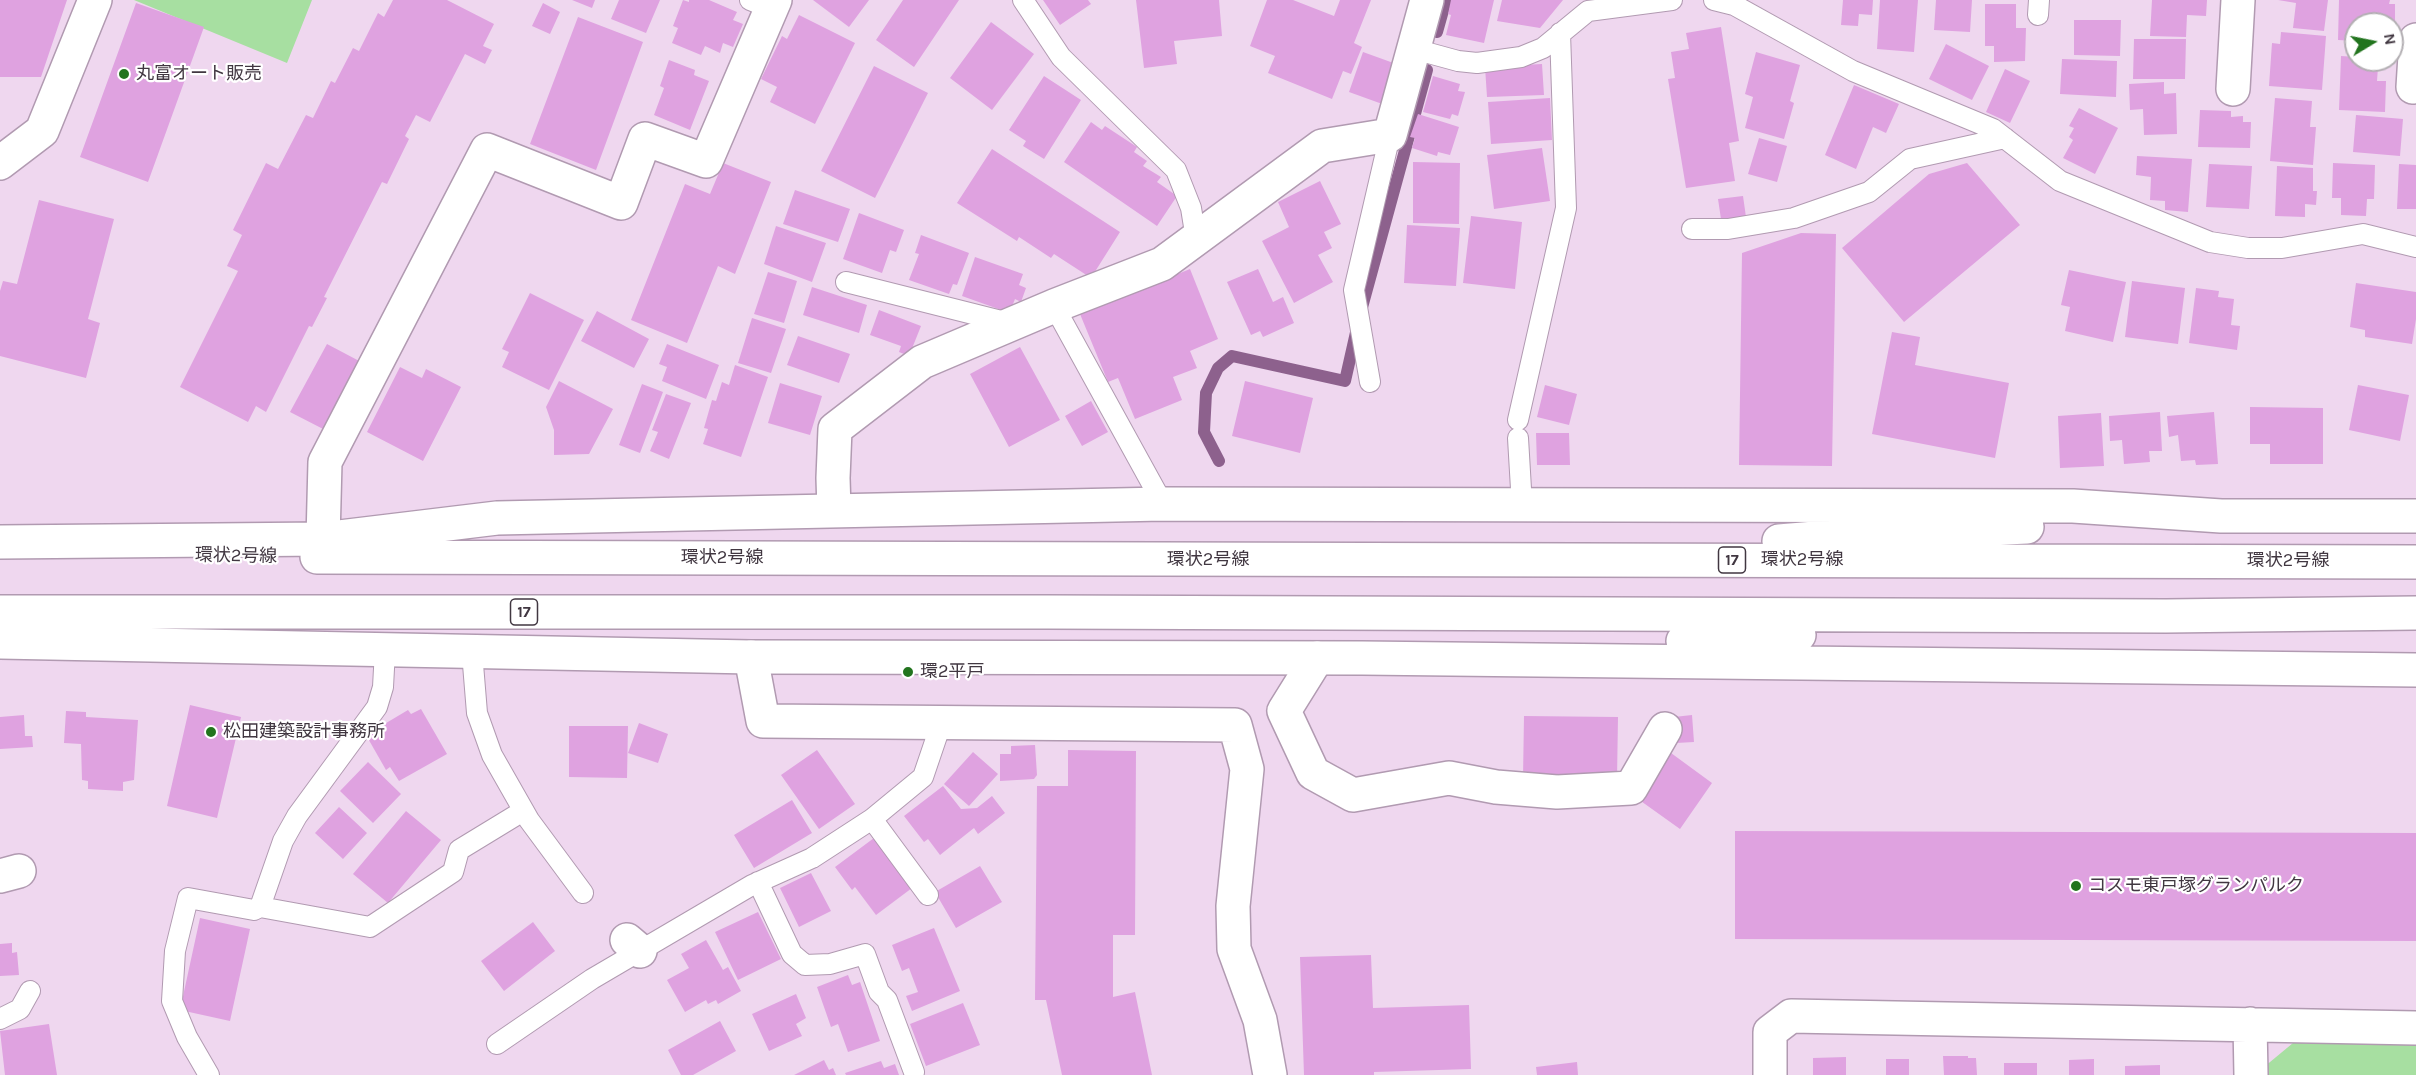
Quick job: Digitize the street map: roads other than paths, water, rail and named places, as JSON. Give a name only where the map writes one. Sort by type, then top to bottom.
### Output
[{"type":"main road","points":[[0,163],[42,131],[94,0]]},
{"type":"main road","points":[[834,510],[835,429],[922,362],[1054,306],[1162,264],[1322,146],[1390,135],[1427,0]]},
{"type":"main road","points":[[2233,89],[2238,0]]},
{"type":"main road","points":[[323,538],[326,462],[487,150],[621,203],[645,139],[706,161],[765,3]]},
{"type":"main road","points":[[2413,87],[2416,40]]},
{"type":"main road","points":[[0,542],[323,538],[497,518],[1163,504],[2073,506],[2221,516]]},
{"type":"main road","points":[[1544,560],[1852,535],[2221,516],[2416,516]]},
{"type":"main road","name":"環状2号線","points":[[0,554],[2416,562]]},
{"type":"main road","name":"17","points":[[0,612],[1048,612],[2166,616],[2416,613]]},
{"type":"main road","points":[[1362,658],[2166,616]]},
{"type":"main road","points":[[0,642],[751,657],[1362,658],[2416,670]]},
{"type":"main road","points":[[751,657],[763,721],[1235,725],[1247,769],[1233,906],[1234,949],[1260,1020],[1270,1075]]},
{"type":"main road","points":[[1317,658],[1284,711],[1313,774],[1353,795],[1449,778],[1496,787],[1557,792],[1631,788],[1665,729]]},
{"type":"main road","points":[[1770,1075],[1770,1032],[1791,1016],[2416,1028]]},
{"type":"main road","points":[[2250,1024],[2251,1075]]},
{"type":"lane","points":[[1023,0],[1061,57],[1176,170],[1191,208],[1196,239]]},
{"type":"lane","points":[[1414,49],[1458,61],[1477,63],[1521,57],[1543,48],[1588,11],[1672,0]]},
{"type":"lane","points":[[1714,0],[1734,5],[1853,71],[1993,129],[2060,181],[2210,242],[2248,248],[2282,248],[2363,234],[2416,247]]},
{"type":"lane","points":[[1522,506],[1518,429],[1566,208],[1560,33]]},
{"type":"lane","points":[[1370,382],[1354,291],[1390,135]]},
{"type":"lane","points":[[1692,229],[1728,229],[1794,218],[1869,192],[1910,159],[2005,138]]},
{"type":"lane","points":[[846,282],[1012,324]]},
{"type":"lane","points":[[1054,306],[1163,504]]},
{"type":"lane","points":[[260,907],[283,841],[297,816],[376,707],[383,687],[386,650]]},
{"type":"lane","points":[[472,652],[477,714],[492,755],[523,811],[583,893]]},
{"type":"lane","points":[[497,1044],[592,979],[633,945],[758,882],[812,858],[872,819],[923,777],[941,724]]},
{"type":"lane","points":[[209,1075],[187,1037],[172,1001],[175,951],[188,898],[254,910],[260,907],[369,927],[453,872],[459,850],[523,811]]},
{"type":"lane","points":[[872,819],[928,895]]},
{"type":"lane","points":[[758,882],[792,954],[805,965],[830,964],[865,954],[879,992],[887,999],[914,1072]]},
{"type":"lane","points":[[0,1019],[20,1009],[30,991]]},
{"type":"waterway","points":[[1437,32],[1446,0]]},
{"type":"waterway","points":[[1361,311],[1427,70]]},
{"type":"waterway","points":[[1219,461],[1204,432],[1206,393],[1218,368],[1232,356],[1345,381],[1357,328]]},
{"type":"place","name":"丸富オート販売","points":[[124,74]]},
{"type":"place","name":"環2平戸","points":[[908,672]]},
{"type":"place","name":"松田建築設計事務所","points":[[211,732]]},
{"type":"place","name":"コスモ東戸塚グランパルク","points":[[2076,886]]}]
